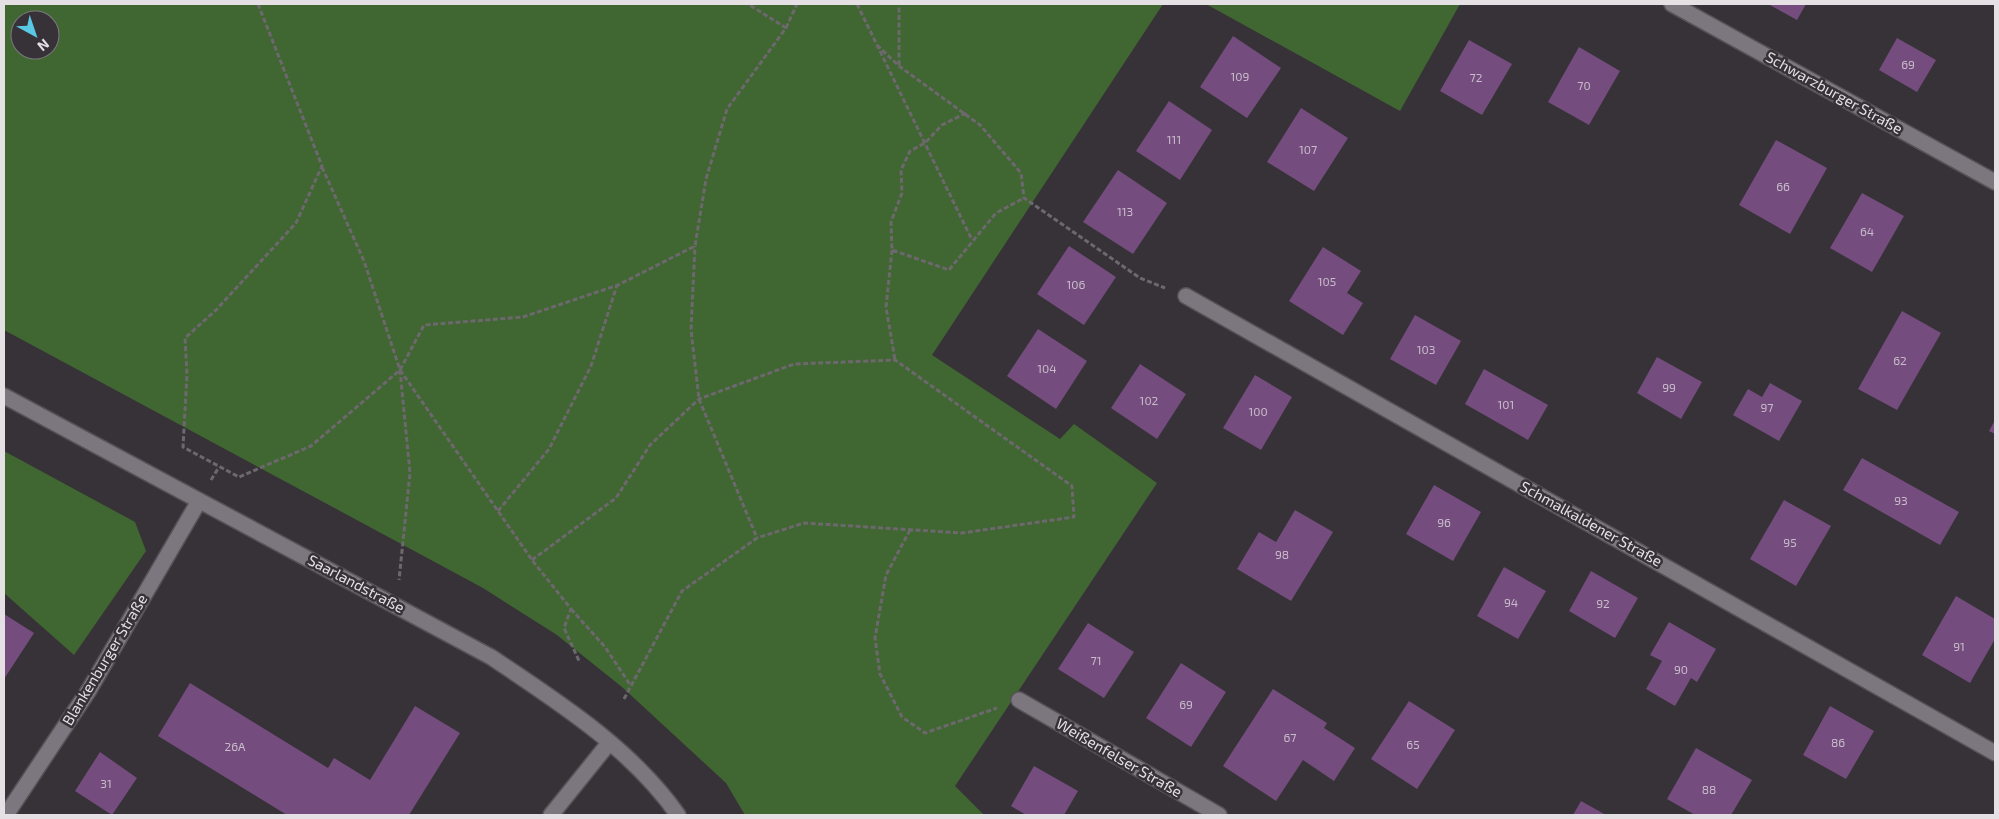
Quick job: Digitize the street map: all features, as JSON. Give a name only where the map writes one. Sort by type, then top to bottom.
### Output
[{"type":"street","name":"Schwarzburger Straße","points":[[1672,4],[1995,182]]},
{"type":"street","name":"Schmalkaldener Straße","points":[[1186,296],[1995,753]]},
{"type":"street","name":"Saarlandstraße","points":[[4,396],[396,605],[491,658],[554,699],[609,742],[644,774],[666,798],[678,815]]},
{"type":"street","name":"Blankenburger Straße","points":[[6,815],[89,690],[199,501]]},
{"type":"street","name":"Weißenfelser Straße","points":[[1019,700],[1220,815]]},
{"type":"street","points":[[551,815],[609,742]]},
{"type":"path","points":[[258,4],[322,166],[364,261],[400,370],[410,473],[396,605]]},
{"type":"path","points":[[748,4],[786,28]]},
{"type":"path","points":[[757,538],[700,399],[691,330],[695,246],[706,179],[727,109],[786,28],[797,4]]},
{"type":"path","points":[[857,4],[972,240]]},
{"type":"path","points":[[899,4],[899,66]]},
{"type":"path","points":[[877,45],[899,66],[980,125],[1021,172],[1024,198],[1140,278],[1186,296]]},
{"type":"path","points":[[895,360],[886,307],[892,250],[891,222],[902,193],[901,170],[910,151],[925,143],[942,125],[966,114]]},
{"type":"path","points":[[322,166],[296,223],[216,310],[185,338],[187,374],[183,447],[239,477],[311,446],[400,370],[424,325],[523,317],[618,285],[695,246]]},
{"type":"path","points":[[892,250],[949,270],[996,213],[1024,198]]},
{"type":"path","points":[[498,512],[549,449],[590,366],[618,285]]},
{"type":"path","points":[[532,560],[616,498],[650,445],[700,399],[794,364],[895,360],[1072,486],[1074,517],[962,533],[804,524],[757,538],[682,590],[624,699]]},
{"type":"path","points":[[400,370],[532,560],[571,609],[605,647],[631,686]]},
{"type":"path","points":[[910,530],[886,575],[875,638],[880,674],[902,717],[925,733],[1019,700]]},
{"type":"path","points":[[571,609],[564,628],[580,663]]},
{"type":"green space","points":[[4,4],[1163,4],[932,355],[1060,439],[1074,424],[1157,483],[955,786],[984,815],[745,815],[726,783],[622,687],[557,635],[483,588],[4,330]]},
{"type":"green space","points":[[1206,4],[1460,4],[1400,111]]},
{"type":"green space","points":[[4,451],[135,522],[146,551],[74,655],[4,593]]},
{"type":"building","points":[[1768,4],[1806,4],[1797,20]]},
{"type":"building","points":[[1233,36],[1281,68],[1247,118],[1200,87]]},
{"type":"building","points":[[1897,38],[1936,60],[1917,92],[1879,70]]},
{"type":"building","points":[[1469,40],[1512,64],[1482,115],[1440,91]]},
{"type":"building","points":[[1579,47],[1620,71],[1589,125],[1548,102]]},
{"type":"building","points":[[1169,101],[1212,130],[1180,180],[1136,151]]},
{"type":"building","points":[[1301,108],[1348,138],[1314,191],[1267,162]]},
{"type":"building","points":[[1776,140],[1827,168],[1790,234],[1739,205]]},
{"type":"building","points":[[1118,170],[1167,203],[1133,254],[1083,222]]},
{"type":"building","points":[[1862,193],[1904,216],[1872,272],[1830,248]]},
{"type":"building","points":[[1069,246],[1116,277],[1084,325],[1037,294]]},
{"type":"building","points":[[1323,247],[1361,271],[1347,293],[1363,303],[1343,335],[1289,301]]},
{"type":"building","points":[[1902,311],[1941,333],[1897,410],[1858,389]]},
{"type":"building","points":[[1415,315],[1461,341],[1436,385],[1390,359]]},
{"type":"building","points":[[1038,329],[1087,361],[1056,409],[1007,376]]},
{"type":"building","points":[[1657,357],[1702,382],[1681,419],[1637,393]]},
{"type":"building","points":[[1140,364],[1186,394],[1157,439],[1111,408]]},
{"type":"building","points":[[1484,369],[1548,405],[1528,440],[1465,404]]},
{"type":"building","points":[[1255,375],[1292,397],[1261,450],[1223,428]]},
{"type":"building","points":[[1770,383],[1802,401],[1779,441],[1733,415],[1748,389],[1762,397]]},
{"type":"building","points":[[1995,420],[1995,434],[1989,431]]},
{"type":"building","points":[[1862,458],[1959,512],[1940,545],[1843,490]]},
{"type":"building","points":[[1434,485],[1481,512],[1453,561],[1406,534]]},
{"type":"building","points":[[1784,500],[1831,526],[1796,586],[1750,559]]},
{"type":"building","points":[[1295,510],[1333,532],[1291,601],[1237,569],[1259,532],[1276,542]]},
{"type":"building","points":[[1504,567],[1546,591],[1518,639],[1477,616]]},
{"type":"building","points":[[1591,571],[1638,598],[1615,638],[1569,611]]},
{"type":"building","points":[[1956,596],[1995,619],[1995,639],[1970,683],[1922,655]]},
{"type":"building","points":[[4,614],[34,633],[4,679]]},
{"type":"building","points":[[1669,622],[1716,649],[1697,682],[1691,678],[1675,706],[1646,689],[1662,661],[1650,655]]},
{"type":"building","points":[[1088,623],[1134,652],[1104,698],[1058,669]]},
{"type":"building","points":[[1181,663],[1226,692],[1191,747],[1146,718]]},
{"type":"building","points":[[190,683],[328,768],[334,758],[370,780],[415,706],[460,733],[409,815],[287,815],[158,736]]},
{"type":"building","points":[[1273,689],[1327,723],[1324,728],[1355,748],[1334,781],[1303,760],[1276,801],[1223,766]]},
{"type":"building","points":[[1409,701],[1455,730],[1417,789],[1371,759]]},
{"type":"building","points":[[1830,706],[1874,731],[1846,779],[1803,755]]},
{"type":"building","points":[[1696,748],[1752,780],[1731,815],[1695,815],[1667,799]]},
{"type":"building","points":[[100,752],[137,778],[112,815],[75,791]]},
{"type":"building","points":[[1034,766],[1078,791],[1064,815],[1026,815],[1011,806]]},
{"type":"building","points":[[1581,801],[1606,815],[1573,815]]}]
